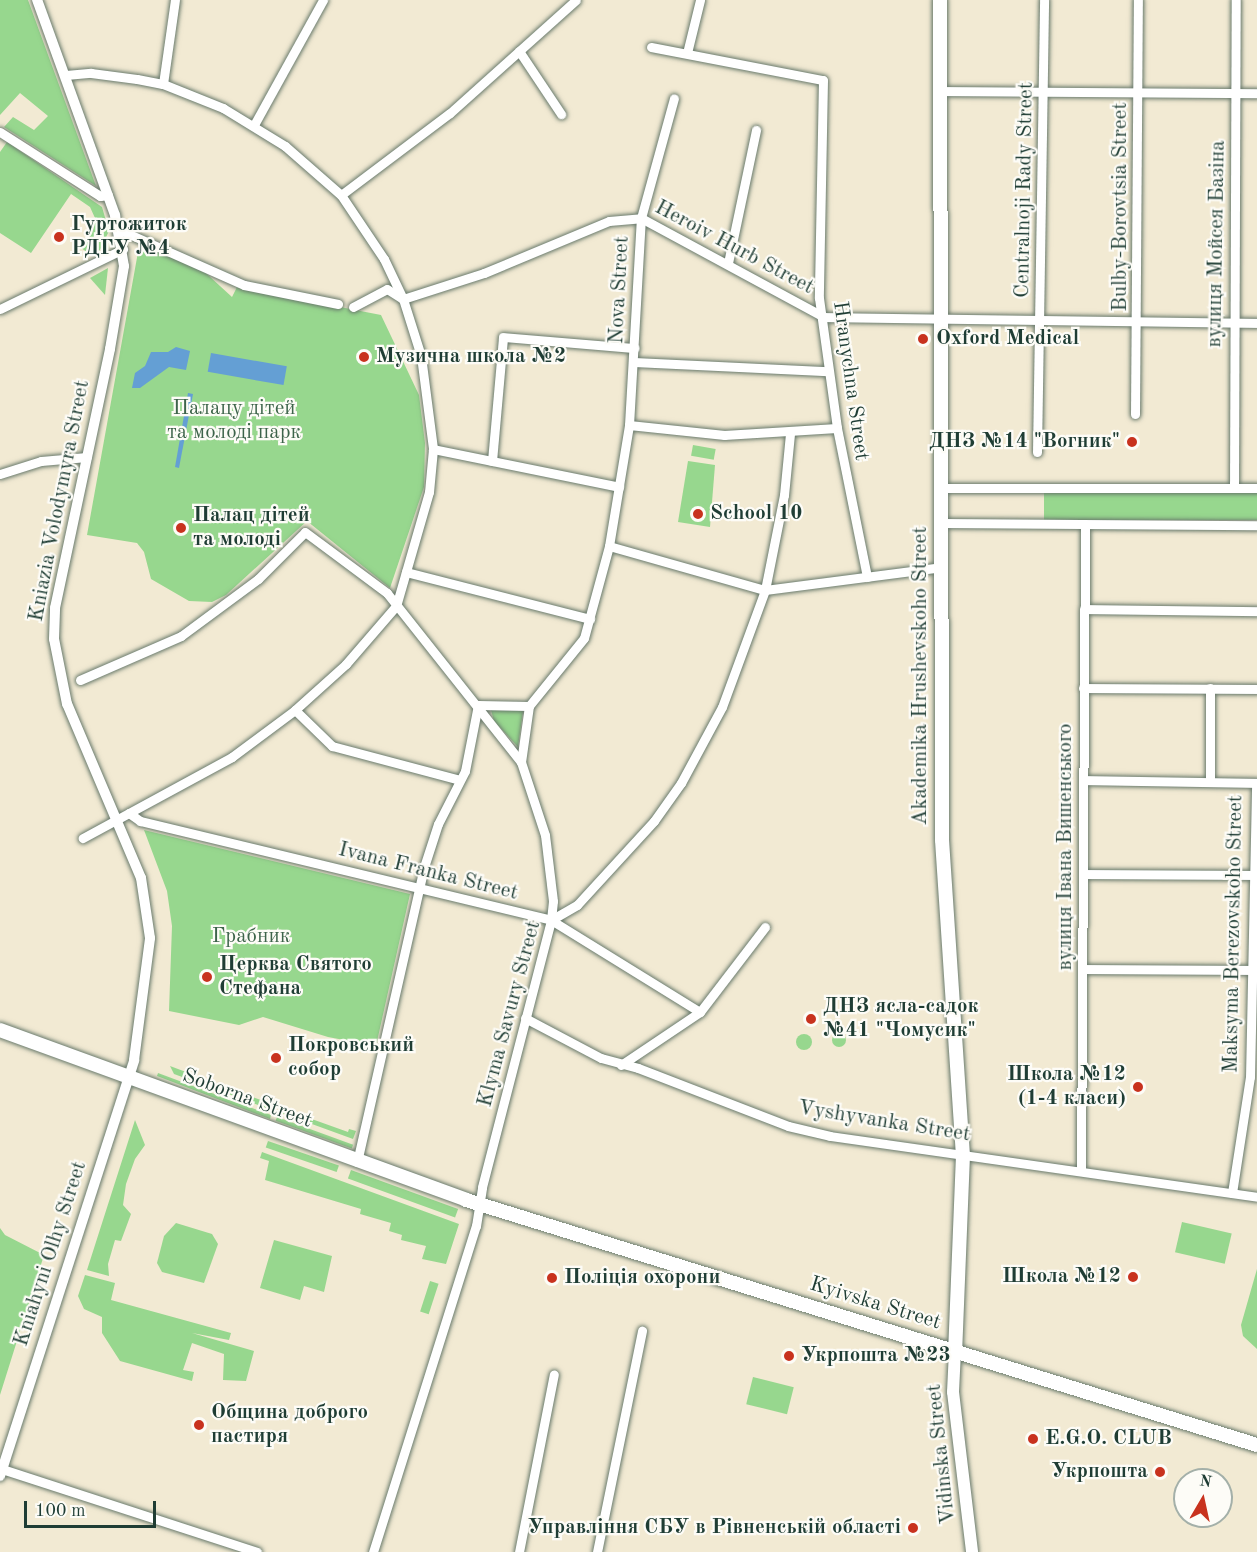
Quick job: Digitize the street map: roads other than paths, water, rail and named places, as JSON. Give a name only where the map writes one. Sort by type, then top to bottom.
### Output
[{"type":"main road","name":"Akademika Hrushevskoho Street","points":[[940,0],[944,879],[963,1155],[955,1351]]},
{"type":"main road","name":"Soborna Street","points":[[0,1030],[480,1205]]},
{"type":"main road","name":"Kyivska Street","points":[[480,1205],[1257,1445]]},
{"type":"main road","name":"Vidinska Street","points":[[955,1351],[952,1392],[972,1552]]},
{"type":"street","name":"Kniazia Volodymyra Street","points":[[38,0],[120,230],[123,249],[121,289],[55,608],[54,639],[67,704],[141,878],[150,924],[143,1005],[128,1078]]},
{"type":"street","points":[[163,84],[175,0]]},
{"type":"street","points":[[254,125],[323,0]]},
{"type":"street","points":[[341,195],[450,113],[576,0]]},
{"type":"street","points":[[651,47],[687,53],[699,0]]},
{"type":"street","name":"Centralnoji Rady Street","points":[[1037,452],[1041,321],[1044,0]]},
{"type":"street","name":"Bulby-Borovtsia Street","points":[[1136,414],[1140,92],[1138,0]]},
{"type":"street","name":"вулиця Мойсея Базіна","points":[[1234,488],[1236,0]]},
{"type":"street","points":[[519,51],[561,114]]},
{"type":"street","name":"Hranychna Street","points":[[687,53],[823,80],[819,298],[824,317],[828,371],[837,428],[867,576]]},
{"type":"street","points":[[66,75],[91,73],[163,84],[254,125],[315,170],[341,195],[384,259],[403,299],[421,356],[433,449],[429,492],[396,606],[345,664],[295,710],[232,757],[83,838]]},
{"type":"street","points":[[940,91],[1257,93]]},
{"type":"street","name":"Nova Street","points":[[529,706],[567,662],[584,638],[609,546],[629,425],[641,218],[674,98]]},
{"type":"street","points":[[728,263],[756,130]]},
{"type":"street","points":[[0,132],[100,196],[108,195]]},
{"type":"street","name":"Heroiv Hurb Street","points":[[353,307],[387,289],[403,299],[484,273],[609,221],[641,218],[728,263],[824,317],[941,321],[1138,318],[1257,323]]},
{"type":"street","points":[[120,230],[244,285],[338,304]]},
{"type":"street","points":[[0,309],[123,249]]},
{"type":"street","points":[[492,461],[503,337],[635,348]]},
{"type":"street","points":[[634,362],[828,371]]},
{"type":"street","points":[[629,425],[724,435],[789,434],[837,428]]},
{"type":"street","name":"Klyma Savury Street","points":[[373,1552],[480,1205],[551,920],[577,904],[602,880],[654,821],[681,783],[733,682],[765,590],[784,495],[789,434]]},
{"type":"street","points":[[433,449],[619,487]]},
{"type":"street","points":[[0,474],[41,461],[87,458]]},
{"type":"street","points":[[942,488],[1257,488]]},
{"type":"street","points":[[941,524],[1257,525]]},
{"type":"street","name":"вулиця Івана Вишенського","points":[[1081,1169],[1085,524]]},
{"type":"street","points":[[80,680],[181,636],[258,579],[305,532],[360,569],[396,606],[478,705],[521,762],[545,835],[553,901],[551,920]]},
{"type":"street","points":[[609,546],[765,590],[941,567]]},
{"type":"street","points":[[406,572],[590,619]]},
{"type":"street","points":[[1084,609],[1257,611]]},
{"type":"street","points":[[1083,688],[1257,689]]},
{"type":"street","points":[[1210,688],[1210,781]]},
{"type":"street","points":[[478,705],[529,706],[521,762]]},
{"type":"street","points":[[357,1162],[431,842],[470,754],[478,705]]},
{"type":"street","points":[[295,710],[332,746],[460,780]]},
{"type":"street","points":[[1084,780],[1256,783]]},
{"type":"street","name":"Maksyma Berezovskoho Street","points":[[1233,1193],[1250,1077],[1255,970],[1256,783]]},
{"type":"street","name":"Ivana Franka Street","points":[[129,813],[140,821],[551,920],[700,1012]]},
{"type":"street","points":[[1083,874],[1255,875]]},
{"type":"street","points":[[621,1065],[700,1012],[765,927]]},
{"type":"street","points":[[1083,969],[1255,970]]},
{"type":"street","name":"Vyshyvanka Street","points":[[525,1018],[621,1065],[788,1126],[963,1155],[1081,1169],[1257,1197]]},
{"type":"street","name":"Kniahyni Olhy Street","points":[[1,1472],[128,1078]]},
{"type":"street","points":[[597,1552],[642,1331]]},
{"type":"street","points":[[519,1552],[554,1374]]},
{"type":"street","points":[[1,1472],[257,1552]]},
{"type":"water","points":[[176,347],[190,351],[186,370],[169,367],[140,388],[132,388],[135,373],[145,366],[151,352],[168,352]]},
{"type":"water","points":[[211,353],[287,366],[284,385],[208,372]]},
{"type":"water","points":[[188,393],[193,394],[179,468],[175,467]]},
{"type":"place","name":"Гуртожиток РДГУ №4","points":[[59,237]]},
{"type":"place","name":"Oxford Medical","points":[[923,339]]},
{"type":"place","name":"Музична школа №2","points":[[364,357]]},
{"type":"place","name":"ДНЗ №14 \"Вогник\"","points":[[1132,442]]},
{"type":"place","name":"School 10","points":[[698,514]]},
{"type":"place","name":"Палац дітей та молоді","points":[[181,528]]},
{"type":"place","name":"Церква Святого Стефана","points":[[207,977]]},
{"type":"place","name":"ДНЗ ясла-садок №41 \"Чомусик\"","points":[[811,1019]]},
{"type":"place","name":"Покровський собор","points":[[276,1058]]},
{"type":"place","name":"Школа №12 (1-4 класи)","points":[[1138,1087]]},
{"type":"place","name":"Школа №12","points":[[1133,1277]]},
{"type":"place","name":"Поліцiя охорони","points":[[552,1278]]},
{"type":"place","name":"Укрпошта №23","points":[[789,1356]]},
{"type":"place","name":"Община доброго пастиря","points":[[199,1425]]},
{"type":"place","name":"E.G.O. CLUB","points":[[1033,1439]]},
{"type":"place","name":"Укрпошта","points":[[1160,1472]]},
{"type":"place","name":"Управління СБУ в Рівненській області","points":[[913,1528]]},
{"type":"park label","name":"Палацу дітей та молоді парк","points":[[234,421]]},
{"type":"park label","name":"Грабник","points":[[251,937]]}]
